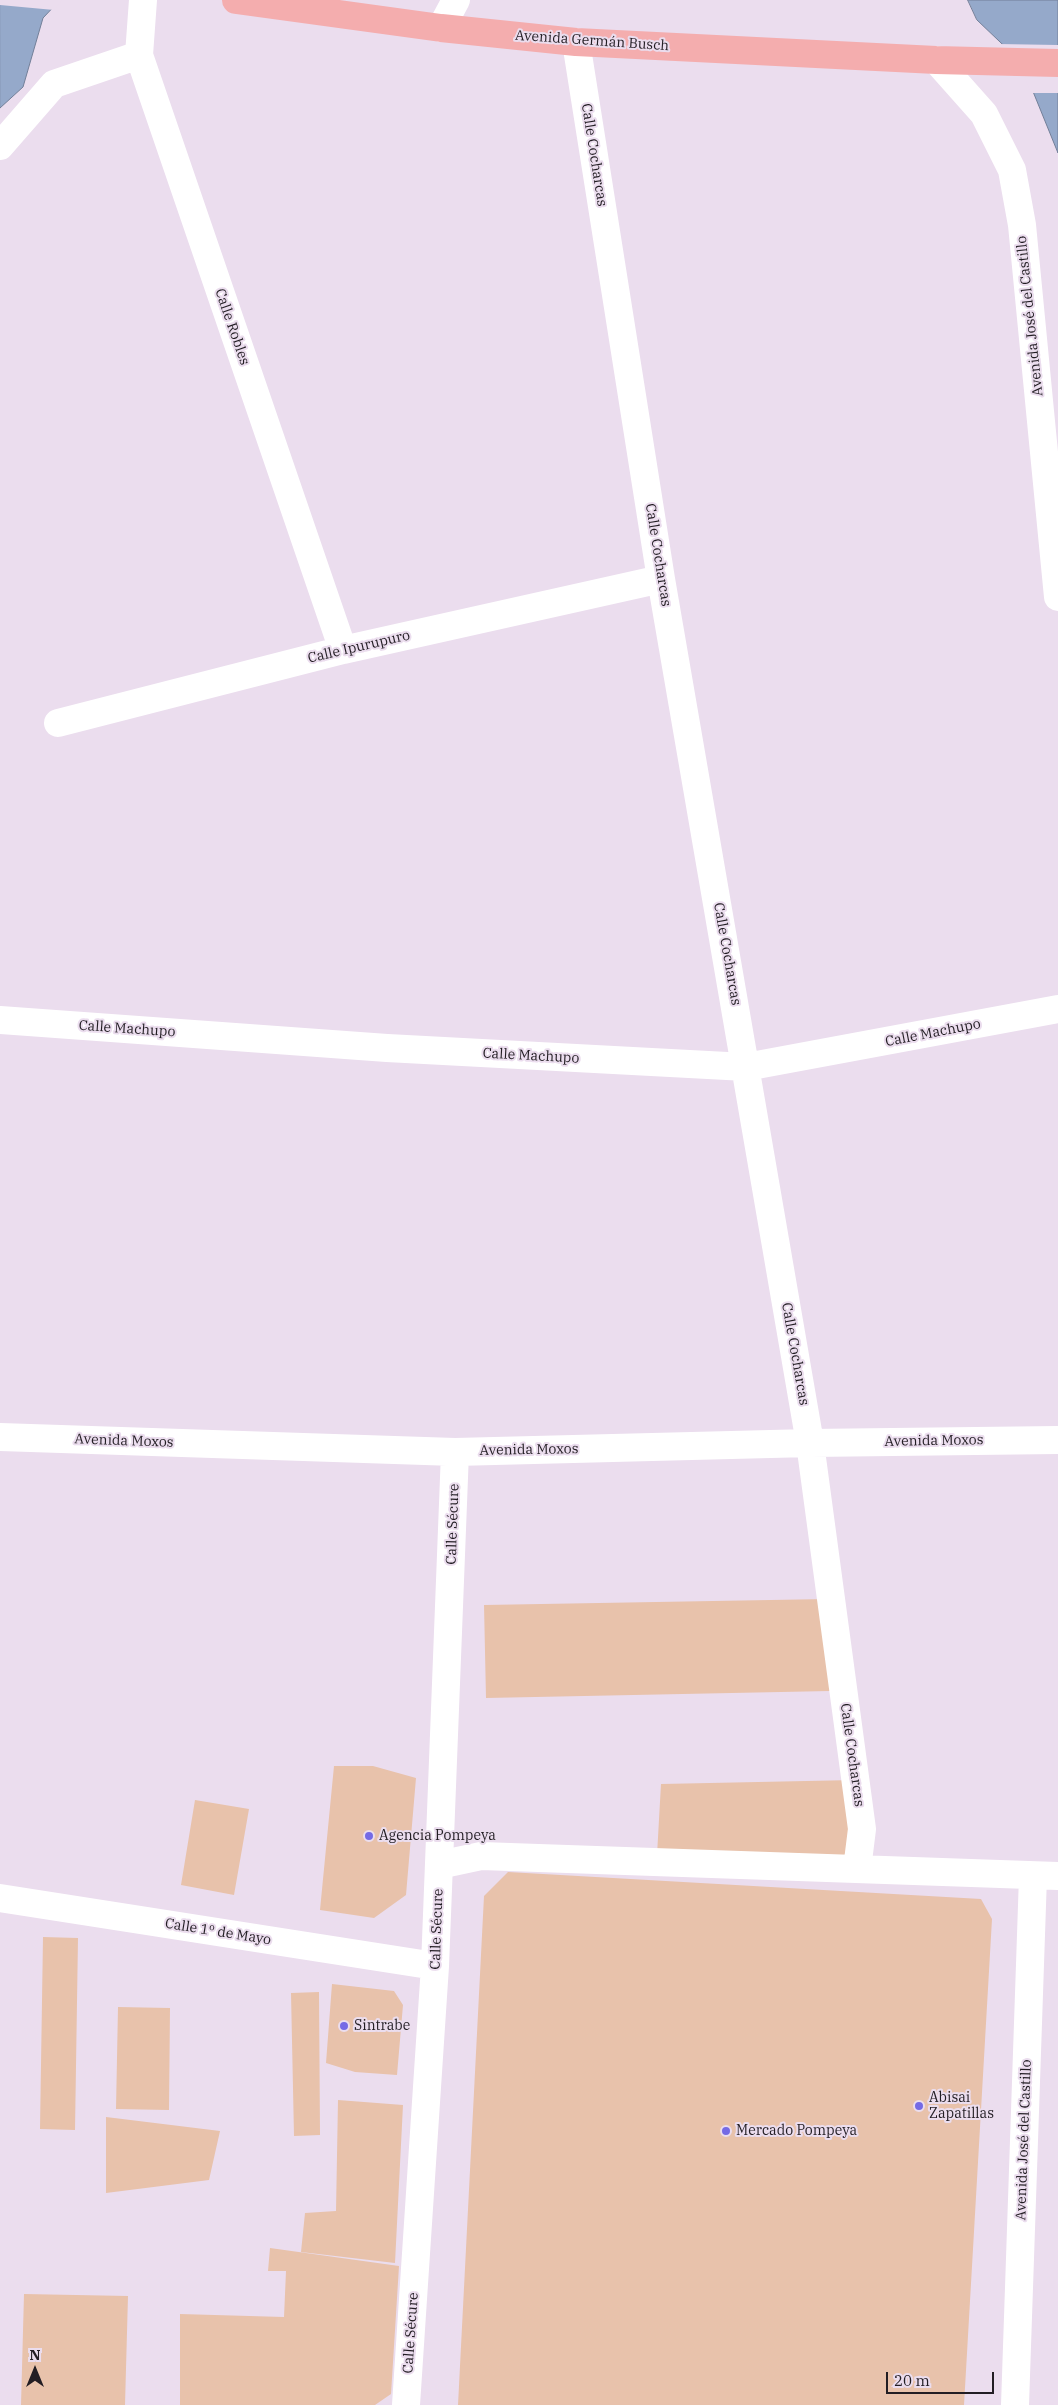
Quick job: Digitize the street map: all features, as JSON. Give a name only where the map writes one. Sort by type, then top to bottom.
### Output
[{"type":"main road","name":"Avenida Germán Busch","points":[[236,0],[441,28],[576,42],[943,60],[1058,63]]},
{"type":"street","name":"Calle Robles","points":[[143,0],[138,54],[343,650]]},
{"type":"street","points":[[441,28],[456,0]]},
{"type":"street","name":"Calle Cocharcas","points":[[576,42],[661,579],[810,1443],[862,1829],[857,1869]]},
{"type":"street","points":[[0,146],[54,84],[138,54]]},
{"type":"street","name":"Avenida José del Castillo","points":[[943,60],[984,114],[1012,170],[1022,225],[1058,597]]},
{"type":"street","name":"Calle Ipurupuro","points":[[58,723],[343,650],[661,579]]},
{"type":"street","name":"Calle Machupo","points":[[0,1020],[387,1048],[746,1067],[1058,1010]]},
{"type":"street","name":"Avenida Moxos","points":[[0,1437],[455,1452],[810,1443],[1058,1440]]},
{"type":"street","name":"Calle Sécure","points":[[406,2405],[435,1966],[455,1452]]},
{"type":"street","points":[[439,1865],[481,1856],[1046,1876]]},
{"type":"street","name":"Avenida José del Castillo","points":[[1015,2405],[1046,1876]]},
{"type":"street","name":"Calle 1º de Mayo","points":[[0,1898],[435,1966]]},
{"type":"water","points":[[0,0],[60,0],[43,18],[23,87],[0,108]]},
{"type":"water","points":[[968,0],[1058,0],[1058,153],[1021,62],[977,20]]},
{"type":"pier","points":[[0,0],[62,0],[54,10],[0,5]]},
{"type":"pier","points":[[998,44],[1058,45],[1058,93],[1031,93],[1019,63]]},
{"type":"building","points":[[828,1599],[830,1691],[486,1698],[484,1605]]},
{"type":"building","name":"Agencia Pompeya","points":[[334,1766],[373,1766],[416,1778],[406,1895],[374,1918],[320,1910]]},
{"type":"building","points":[[855,1780],[851,1862],[657,1855],[661,1784]]},
{"type":"building","points":[[195,1800],[249,1809],[234,1895],[181,1885]]},
{"type":"building","name":"Mercado Pompeya","points":[[508,1872],[981,1899],[992,1919],[964,2405],[458,2405],[484,1896]]},
{"type":"building","points":[[43,1937],[78,1938],[75,2130],[40,2129]]},
{"type":"building","points":[[332,1984],[394,1991],[403,2005],[397,2075],[355,2072],[326,2063]]},
{"type":"building","points":[[319,1992],[320,2135],[294,2136],[291,1993]]},
{"type":"building","points":[[118,2007],[170,2008],[169,2110],[116,2109]]},
{"type":"building","points":[[338,2100],[403,2105],[395,2263],[301,2252],[305,2213],[336,2211]]},
{"type":"building","points":[[106,2117],[220,2131],[209,2180],[106,2193]]},
{"type":"building","points":[[270,2248],[399,2266],[391,2394],[375,2405],[180,2405],[180,2314],[284,2317],[286,2271],[268,2271]]},
{"type":"building","points":[[24,2294],[128,2296],[125,2405],[21,2405]]},
{"type":"place","name":"Agencia Pompeya","points":[[369,1836]]},
{"type":"place","name":"Sintrabe","points":[[344,2026]]},
{"type":"place","name":"Abisai Zapatillas","points":[[919,2106]]},
{"type":"place","name":"Mercado Pompeya","points":[[726,2131]]}]
